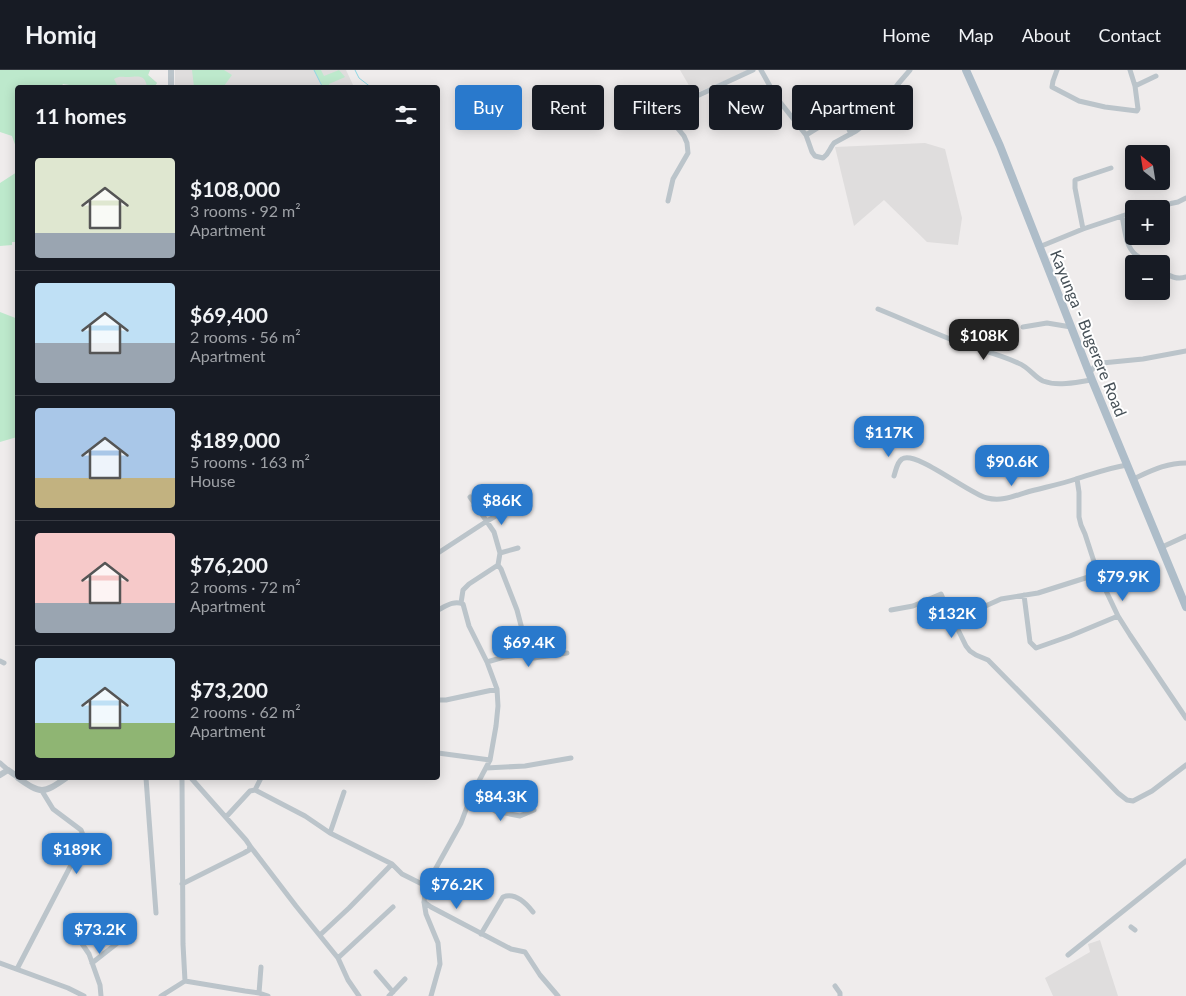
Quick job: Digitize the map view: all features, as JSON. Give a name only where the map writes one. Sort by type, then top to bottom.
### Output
[{"type":"main road","name":"Kayunga - Bugerere Road","points":[[966,70],[1000,146],[1071,327],[1186,607]]},
{"type":"street","points":[[171,70],[171,85]]},
{"type":"street","points":[[668,201],[673,179],[688,153],[684,136],[674,125],[673,121],[677,100],[698,95],[753,70]]},
{"type":"street","points":[[761,70],[780,103],[806,136],[812,152],[816,156],[823,158],[829,154],[834,144],[863,127],[872,119],[910,70]]},
{"type":"street","points":[[1057,70],[1052,87],[1079,101],[1137,111],[1135,86],[1130,70]]},
{"type":"street","points":[[1135,86],[1156,76]]},
{"type":"street","points":[[806,136],[840,114],[843,116],[851,134]]},
{"type":"street","points":[[1083,229],[1075,180],[1111,168]]},
{"type":"street","points":[[1170,204],[1186,198]]},
{"type":"street","points":[[1039,247],[1083,229],[1125,215]]},
{"type":"street","points":[[1122,216],[1128,243],[1136,255]]},
{"type":"street","points":[[1170,276],[1178,279],[1186,277]]},
{"type":"street","points":[[878,309],[960,343],[1017,362],[1042,380],[1058,384],[1066,384],[1091,376],[1096,365],[1102,363],[1143,359],[1186,351]]},
{"type":"street","points":[[1023,327],[1047,323],[1071,327]]},
{"type":"street","points":[[894,476],[900,459],[904,457],[914,458],[976,494],[985,498],[999,500],[1110,468],[1127,465]]},
{"type":"street","points":[[1133,479],[1159,467],[1186,463]]},
{"type":"street","points":[[1077,479],[1080,492],[1079,517],[1098,574],[1118,616],[1186,718]]},
{"type":"street","points":[[431,996],[440,964],[438,944],[426,914],[424,902],[426,886],[461,823],[471,796],[490,760],[498,706],[497,689],[487,662],[469,626],[465,609],[461,602],[463,590],[469,584],[498,565],[500,553],[494,532],[470,497]]},
{"type":"street","points":[[440,552],[510,508]]},
{"type":"street","points":[[1162,547],[1186,536]]},
{"type":"street","points":[[500,553],[518,548]]},
{"type":"street","points":[[498,565],[501,568],[517,610],[528,658],[568,653]]},
{"type":"street","points":[[952,618],[972,612],[1001,599],[1038,593],[1098,574]]},
{"type":"street","points":[[891,610],[914,606],[942,594],[952,618],[970,651],[980,658],[988,660],[1127,800],[1133,801],[1152,791],[1186,765]]},
{"type":"street","points":[[1024,595],[1030,642],[1036,648],[1118,616]]},
{"type":"street","points":[[440,609],[450,604],[461,602]]},
{"type":"street","points":[[487,662],[526,654]]},
{"type":"street","points":[[440,700],[497,689]]},
{"type":"street","points":[[440,753],[490,760]]},
{"type":"street","points":[[486,768],[525,766],[571,758]]},
{"type":"street","points":[[0,762],[15,775]]},
{"type":"street","points":[[0,775],[8,770]]},
{"type":"street","points":[[22,780],[32,788],[42,790],[50,789],[63,780]]},
{"type":"street","points":[[146,780],[156,913]]},
{"type":"street","points":[[182,780],[182,884],[185,981]]},
{"type":"street","points":[[193,780],[226,816],[338,958],[348,980],[359,996]]},
{"type":"street","points":[[226,816],[250,791],[255,790],[261,780]]},
{"type":"street","points":[[17,969],[82,842],[83,835],[81,830],[53,808],[42,790]]},
{"type":"street","points":[[255,790],[305,816],[330,833],[392,864],[402,874],[426,886]]},
{"type":"street","points":[[330,833],[344,792]]},
{"type":"street","points":[[471,796],[495,811],[520,816],[534,810]]},
{"type":"street","points":[[182,884],[244,853],[249,850],[250,846]]},
{"type":"street","points":[[1068,955],[1186,861]]},
{"type":"street","points":[[320,935],[392,864]]},
{"type":"street","points":[[481,934],[502,897],[507,895],[517,897],[534,912]]},
{"type":"street","points":[[424,902],[511,949],[525,952],[540,976],[558,996]]},
{"type":"street","points":[[338,958],[393,907]]},
{"type":"street","points":[[73,918],[72,929],[89,954],[100,985],[101,996]]},
{"type":"street","points":[[92,963],[134,930]]},
{"type":"street","points":[[0,963],[68,988],[84,996]]},
{"type":"street","points":[[259,993],[261,967]]},
{"type":"street","points":[[376,972],[391,994],[405,979]]},
{"type":"street","points":[[161,996],[185,981],[244,994],[259,993],[268,996]]},
{"type":"street","points":[[835,986],[840,996]]},
{"type":"shaded area","points":[[106,70],[150,70],[148,75],[157,83],[156,85],[112,85]]},
{"type":"shaded area","points":[[175,70],[346,70],[353,85],[175,85]]},
{"type":"shaded area","points":[[680,70],[749,70],[715,85],[709,85],[709,87],[699,92],[699,85],[689,85]]},
{"type":"shaded area","points":[[925,143],[945,149],[962,218],[958,245],[927,242],[884,200],[854,226],[835,147]]},
{"type":"shaded area","points":[[1100,940],[1118,996],[1053,996],[1045,978],[1090,952],[1088,944]]},
{"type":"green space","points":[[0,70],[150,70],[148,75],[157,83],[156,85],[146,85],[140,77],[120,77],[114,79],[117,85],[15,85],[15,144],[12,136],[0,132]]},
{"type":"green space","points":[[192,70],[224,70],[232,75],[225,85],[194,85]]},
{"type":"green space","points":[[314,70],[321,70],[324,76],[339,70],[345,77],[329,85],[322,85]]},
{"type":"green space","points":[[15,173],[15,242],[12,242],[12,245],[0,246],[0,183]]},
{"type":"green space","points":[[0,312],[15,318],[15,438],[0,442]]},
{"type":"waterway","points":[[314,70],[322,85]]},
{"type":"waterway","points":[[355,70],[359,78],[368,85]]}]
